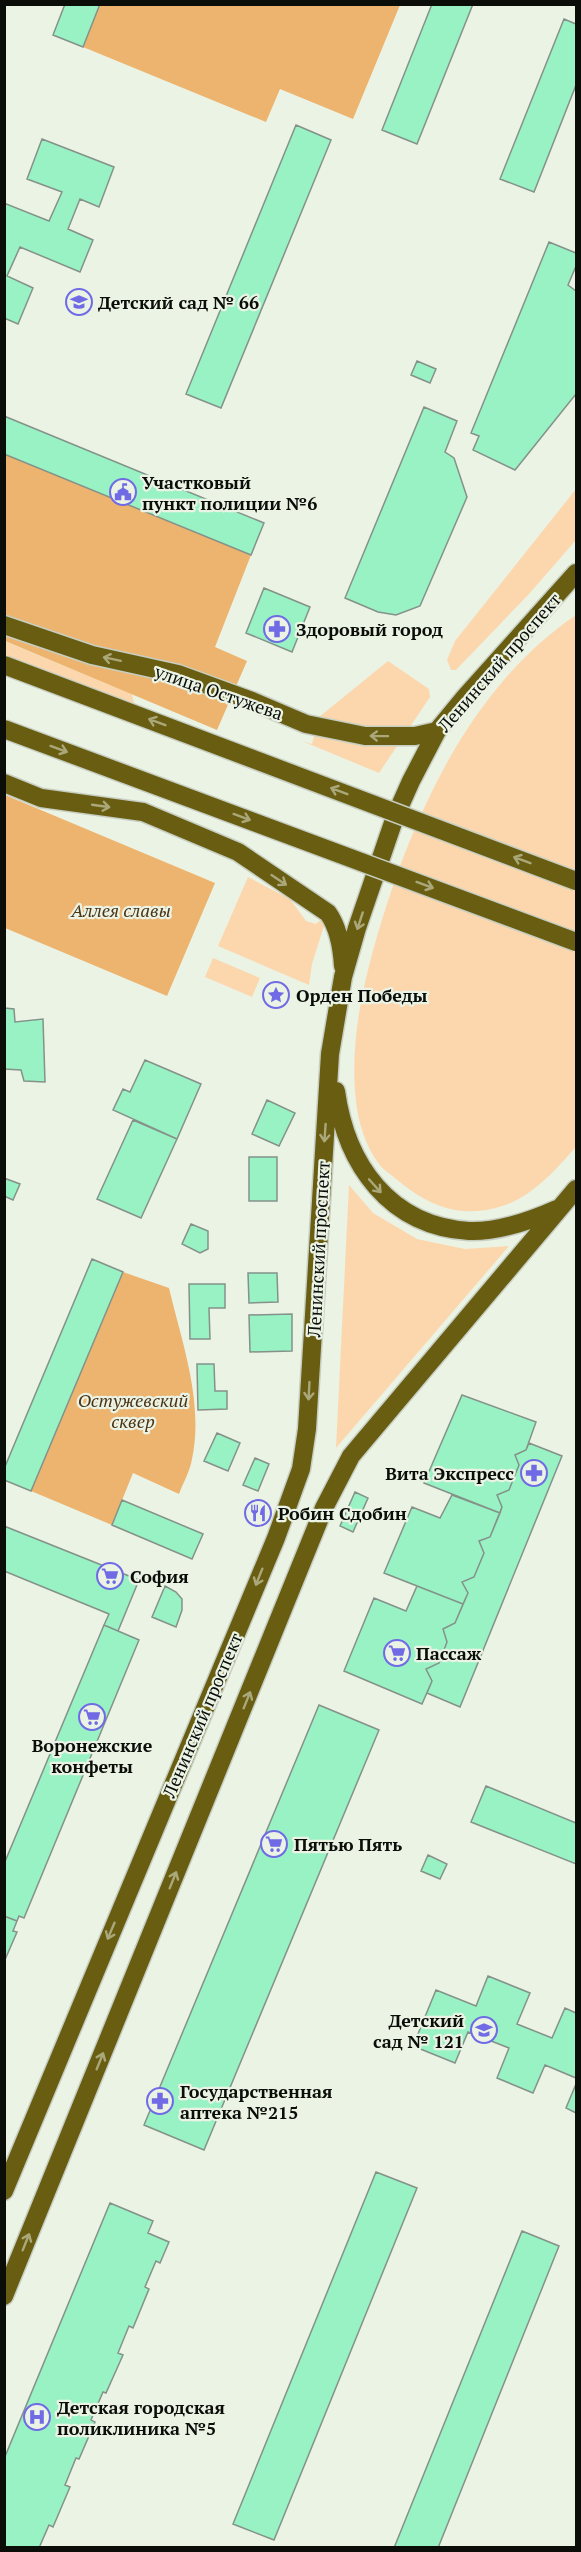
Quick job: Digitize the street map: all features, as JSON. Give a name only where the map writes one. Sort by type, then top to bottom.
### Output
[{"type":"main road","name":"Ленинский проспект","points":[[4,2191],[279,1530],[300,1469],[307,1429],[330,1054],[343,977],[395,817],[437,731],[576,573]]},
{"type":"main road","points":[[549,606],[576,596]]},
{"type":"main road","name":"улица Остужева","points":[[4,625],[92,655],[178,674],[306,724],[365,736],[415,736],[437,731]]},
{"type":"main road","points":[[4,665],[576,881]]},
{"type":"main road","points":[[4,729],[576,942]]},
{"type":"main road","points":[[4,783],[41,798],[143,812],[238,852],[328,913],[333,920],[340,943],[343,977]]},
{"type":"main road","points":[[330,1054],[339,1116],[358,1162],[381,1194],[398,1206],[436,1224],[469,1231],[524,1222],[560,1207]]},
{"type":"main road","name":"Ленинский проспект","points":[[4,2296],[330,1498],[351,1456],[576,1189]]},
{"type":"shaded area","points":[[576,489],[576,540],[529,594],[456,670],[451,670],[447,660],[455,641]]},
{"type":"shaded area","points":[[576,615],[576,1147],[542,1183],[511,1203],[484,1210],[457,1210],[432,1202],[408,1188],[381,1166],[367,1142],[357,1109],[354,1078],[356,1033],[364,988],[395,880],[431,793],[453,752],[478,713],[507,676],[539,644]]},
{"type":"shaded area","points":[[4,641],[132,694],[137,717],[5,662]]},
{"type":"shaded area","points":[[388,661],[429,689],[430,697],[379,773],[302,741],[312,744],[319,717]]},
{"type":"shaded area","points":[[248,877],[290,899],[306,921],[316,924],[328,913],[312,964],[309,985],[218,946]]},
{"type":"shaded area","points":[[213,958],[260,978],[252,997],[205,977]]},
{"type":"shaded area","points":[[349,1185],[373,1213],[417,1239],[465,1249],[509,1246],[336,1448]]},
{"type":"green space","points":[[100,5],[400,5],[353,119],[280,89],[266,122],[83,47]]},
{"type":"green space","points":[[4,454],[251,555],[215,647],[247,661],[217,730],[5,641]]},
{"type":"green space","name":"Аллея славы","points":[[5,795],[215,883],[167,996],[5,928]]},
{"type":"green space","name":"Остужевский сквер","points":[[123,1272],[169,1288],[190,1373],[195,1438],[191,1463],[179,1494],[133,1473],[112,1525],[31,1491]]},
{"type":"building","points":[[65,4],[100,4],[83,47],[53,35]]},
{"type":"building","points":[[432,4],[473,4],[417,144],[382,130]]},
{"type":"building","points":[[564,19],[576,24],[576,85],[534,192],[500,179]]},
{"type":"building","points":[[296,125],[331,140],[221,408],[186,394]]},
{"type":"building","points":[[42,139],[114,167],[99,207],[80,199],[68,229],[93,240],[80,272],[20,247],[7,276],[33,288],[18,324],[4,318],[4,203],[49,221],[62,192],[27,179]]},
{"type":"building","points":[[549,242],[576,253],[576,266],[568,285],[576,291],[576,394],[515,470],[473,450],[479,436],[471,433]]},
{"type":"building","points":[[417,361],[436,369],[430,383],[411,375]]},
{"type":"building","points":[[424,407],[457,421],[445,452],[454,458],[467,497],[420,606],[396,615],[378,612],[345,598]]},
{"type":"building","points":[[4,416],[264,523],[251,555],[4,454]]},
{"type":"building","points":[[264,588],[310,607],[292,652],[246,633]]},
{"type":"building","points":[[4,1008],[14,1009],[15,1022],[43,1019],[45,1082],[24,1081],[21,1070],[4,1069]]},
{"type":"building","points":[[145,1060],[201,1084],[177,1139],[113,1110],[123,1089],[130,1092]]},
{"type":"building","points":[[267,1100],[295,1113],[279,1146],[252,1134]]},
{"type":"building","points":[[133,1120],[177,1139],[141,1218],[97,1199]]},
{"type":"building","points":[[249,1157],[277,1157],[277,1201],[249,1201]]},
{"type":"building","points":[[4,1178],[20,1184],[13,1200],[4,1196]]},
{"type":"building","points":[[191,1224],[208,1231],[208,1249],[200,1253],[182,1244]]},
{"type":"building","points":[[92,1259],[123,1272],[31,1491],[4,1480],[4,1469]]},
{"type":"building","points":[[248,1273],[277,1273],[278,1302],[249,1303]]},
{"type":"building","points":[[189,1284],[225,1284],[225,1308],[209,1308],[210,1339],[190,1339]]},
{"type":"building","points":[[292,1314],[292,1351],[250,1352],[249,1315]]},
{"type":"building","points":[[197,1364],[214,1364],[215,1391],[227,1391],[227,1409],[198,1410]]},
{"type":"building","points":[[462,1395],[536,1422],[526,1450],[515,1455],[519,1465],[509,1490],[497,1495],[502,1507],[500,1513],[424,1483]]},
{"type":"building","points":[[217,1433],[240,1443],[228,1471],[204,1461]]},
{"type":"building","points":[[529,1443],[562,1456],[460,1707],[427,1693],[432,1681],[426,1669],[439,1663],[447,1642],[443,1629],[455,1623],[468,1593],[462,1582],[474,1577],[484,1553],[479,1541],[490,1537],[502,1507],[497,1495],[509,1490],[519,1465],[515,1455],[526,1450]]},
{"type":"building","points":[[255,1458],[269,1464],[258,1491],[243,1485]]},
{"type":"building","points":[[355,1492],[368,1498],[353,1532],[340,1526]]},
{"type":"building","name":"Пассаж","points":[[452,1495],[500,1513],[490,1537],[479,1541],[484,1553],[474,1577],[462,1582],[468,1593],[463,1604],[384,1573],[412,1507],[440,1518]]},
{"type":"building","points":[[122,1500],[203,1534],[192,1559],[112,1525]]},
{"type":"building","points":[[4,1526],[139,1580],[118,1631],[104,1625],[109,1614],[4,1571]]},
{"type":"building","points":[[165,1586],[176,1592],[182,1599],[182,1610],[176,1627],[152,1617]]},
{"type":"building","name":"Пассаж","points":[[417,1586],[463,1604],[455,1623],[443,1629],[447,1642],[439,1663],[426,1669],[432,1681],[422,1704],[344,1671],[374,1598],[406,1611]]},
{"type":"building","points":[[104,1625],[139,1640],[24,1918],[19,1916],[17,1921],[4,1916],[4,1864]]},
{"type":"building","points":[[319,1705],[379,1730],[204,2150],[144,2125]]},
{"type":"building","points":[[486,1786],[576,1823],[576,1864],[471,1822]]},
{"type":"building","points":[[428,1855],[447,1864],[440,1879],[421,1871]]},
{"type":"building","points":[[4,1916],[17,1921],[13,1931],[17,1932],[4,1962]]},
{"type":"building","points":[[488,1976],[530,1993],[517,2024],[552,2038],[565,2008],[576,2013],[576,2078],[545,2065],[533,2093],[497,2078],[509,2048],[468,2032],[455,2063],[413,2046],[436,1990],[476,2006]]},
{"type":"building","points":[[576,2084],[576,2113],[566,2108]]},
{"type":"building","points":[[376,2172],[417,2188],[274,2540],[233,2524]]},
{"type":"building","points":[[110,2203],[153,2221],[148,2233],[169,2242],[160,2263],[156,2261],[145,2287],[149,2289],[133,2328],[129,2326],[118,2353],[123,2355],[91,2420],[95,2422],[65,2485],[70,2487],[53,2527],[49,2525],[39,2548],[4,2548],[4,2459]]},
{"type":"building","points":[[522,2231],[559,2246],[438,2548],[394,2548]]},
{"type":"place","name":"Детский сад № 66","points":[[79,302]]},
{"type":"place","name":"Участковый пункт полиции №6","points":[[123,492]]},
{"type":"place","name":"Здоровый город","points":[[277,629]]},
{"type":"place","name":"Орден Победы","points":[[276,995]]},
{"type":"place","name":"Вита Экспресс","points":[[534,1473]]},
{"type":"place","name":"Робин Сдобин","points":[[258,1513]]},
{"type":"place","name":"София","points":[[110,1576]]},
{"type":"place","name":"Пассаж","points":[[397,1653]]},
{"type":"place","name":"Воронежские конфеты","points":[[92,1717]]},
{"type":"place","name":"Пятью Пять","points":[[274,1844]]},
{"type":"place","name":"Детский сад № 121","points":[[484,2030]]},
{"type":"place","name":"Государственная аптека №215","points":[[160,2101]]},
{"type":"place","name":"Детская городская поликлиника №5","points":[[37,2417]]}]
